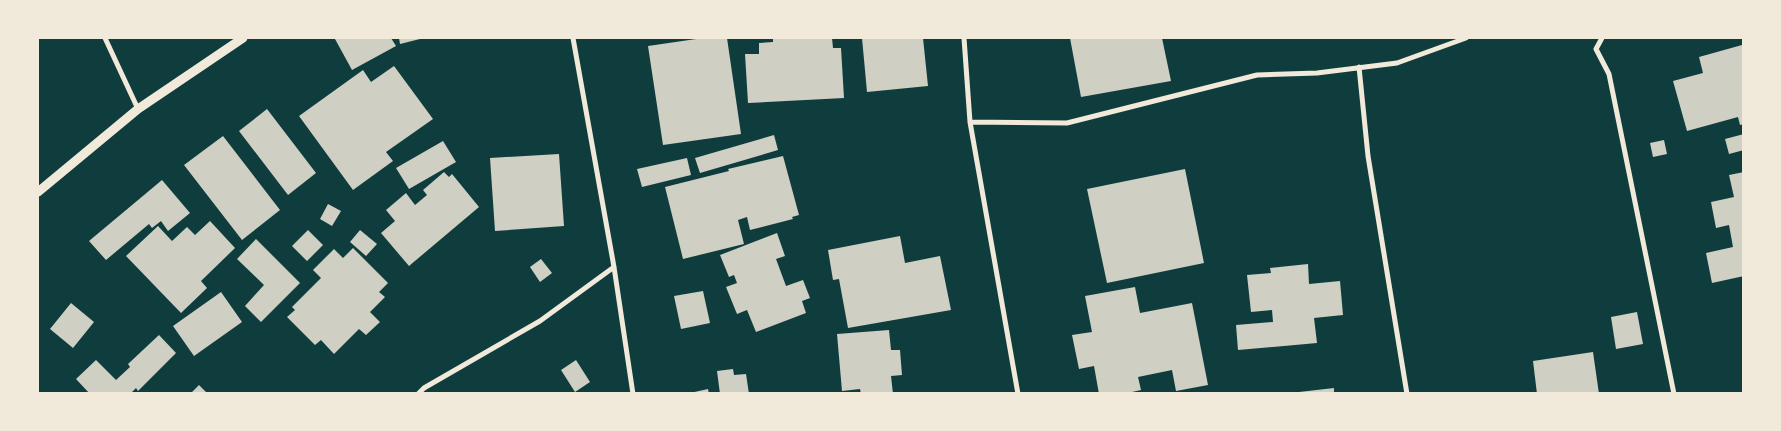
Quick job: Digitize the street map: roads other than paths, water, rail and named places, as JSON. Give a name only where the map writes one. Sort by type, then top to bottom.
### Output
[{"type":"street","points":[[105,38],[138,109]]},
{"type":"street","points":[[38,192],[138,109],[243,38]]},
{"type":"street","points":[[574,38],[614,266],[632,394]]},
{"type":"street","points":[[964,38],[970,122],[1018,394]]},
{"type":"street","points":[[970,122],[1067,122],[1257,75],[1317,73],[1397,63],[1466,38]]},
{"type":"street","points":[[1602,38],[1596,49],[1609,74],[1674,394]]},
{"type":"street","points":[[1359,67],[1368,156],[1407,394]]},
{"type":"street","points":[[418,394],[424,388],[540,321],[614,266]]}]
